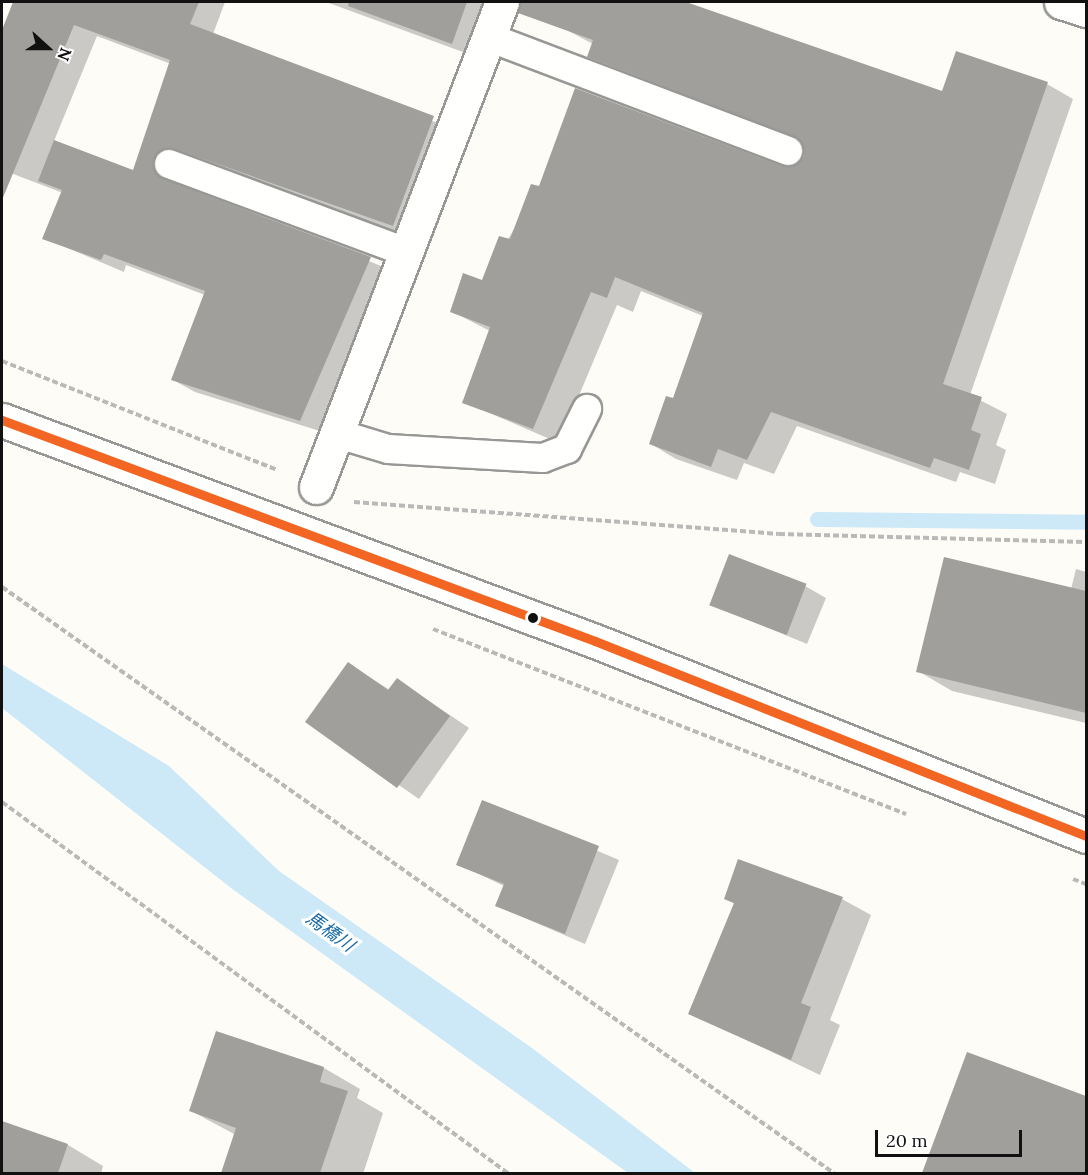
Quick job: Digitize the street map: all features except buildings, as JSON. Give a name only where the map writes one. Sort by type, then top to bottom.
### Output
[{"type":"street","points":[[316,487],[502,2]]},
{"type":"street","points":[[1061,2],[1086,10]]},
{"type":"street","points":[[2,420],[595,641],[1086,836]]},
{"type":"lane","points":[[488,37],[788,151]]},
{"type":"lane","points":[[169,164],[405,252]]},
{"type":"lane","points":[[335,433],[388,449],[543,458],[567,449],[586,409]]},
{"type":"path","points":[[351,501],[779,534],[1086,542]]},
{"type":"path","points":[[2,587],[835,1173]]},
{"type":"path","points":[[422,625],[909,815]]},
{"type":"path","points":[[2,802],[509,1173]]},
{"type":"path","points":[[1064,876],[1086,884]]},
{"type":"water","name":"馬橋川","points":[[2,664],[169,766],[279,871],[532,1048],[695,1173],[628,1173],[231,888],[2,708]]},
{"type":"waterway","points":[[817,519],[1086,522]]},
{"type":"transit line","points":[[2,420],[595,641],[1086,836]]}]
